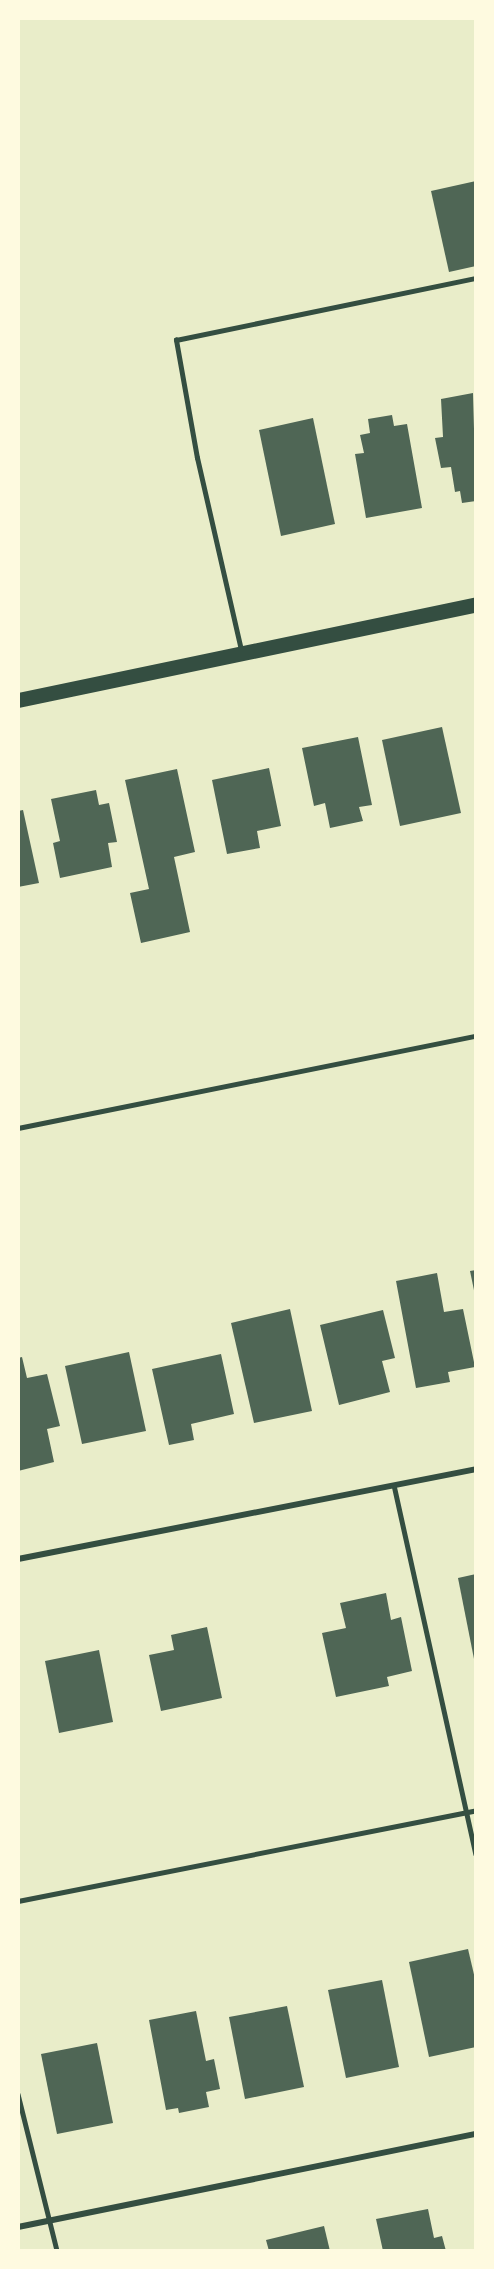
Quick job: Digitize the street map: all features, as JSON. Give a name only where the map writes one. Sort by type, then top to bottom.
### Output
[{"type":"main road","points":[[18,700],[242,655],[476,604]]},
{"type":"street","points":[[18,1559],[476,1469]]},
{"type":"street","points":[[18,2227],[476,2134]]},
{"type":"lane","points":[[242,655],[197,458],[176,340],[476,278]]},
{"type":"lane","points":[[18,1128],[476,1036]]},
{"type":"lane","points":[[394,1485],[476,1854]]},
{"type":"lane","points":[[18,1900],[476,1809]]},
{"type":"lane","points":[[18,2094],[57,2251]]},
{"type":"building","points":[[476,181],[476,266],[449,272],[431,191]]},
{"type":"building","points":[[473,393],[476,501],[462,503],[460,491],[455,492],[451,467],[441,468],[435,438],[443,437],[441,399]]},
{"type":"building","points":[[392,415],[394,426],[407,424],[422,508],[366,518],[355,454],[364,453],[360,435],[370,433],[368,419]]},
{"type":"building","points":[[313,418],[335,524],[281,536],[259,430]]},
{"type":"building","points":[[442,727],[461,813],[400,826],[382,740]]},
{"type":"building","points":[[358,737],[372,805],[359,807],[363,821],[330,828],[325,803],[314,806],[302,748]]},
{"type":"building","points":[[269,768],[281,826],[257,831],[260,848],[227,854],[212,780]]},
{"type":"building","points":[[177,769],[195,852],[174,857],[190,932],[141,943],[130,893],[149,889],[125,780]]},
{"type":"building","points":[[96,790],[99,805],[109,803],[117,842],[108,843],[112,867],[60,878],[53,843],[60,841],[51,799]]},
{"type":"building","points":[[23,810],[39,883],[18,887],[18,811]]},
{"type":"building","points":[[476,1270],[476,1295],[475,1295],[470,1271]]},
{"type":"building","points":[[437,1273],[444,1312],[463,1309],[475,1367],[448,1372],[450,1382],[416,1388],[396,1281]]},
{"type":"building","points":[[290,1309],[312,1411],[254,1423],[231,1323]]},
{"type":"building","points":[[383,1310],[395,1358],[382,1361],[390,1392],[339,1405],[320,1325]]},
{"type":"building","points":[[129,1352],[146,1431],[82,1444],[65,1366]]},
{"type":"building","points":[[221,1354],[234,1414],[191,1424],[194,1440],[169,1445],[152,1369]]},
{"type":"building","points":[[22,1357],[27,1378],[47,1374],[60,1426],[47,1429],[54,1462],[18,1471],[18,1358]]},
{"type":"building","points":[[476,1574],[476,1664],[475,1664],[458,1578]]},
{"type":"building","points":[[386,1593],[391,1620],[401,1617],[412,1671],[387,1677],[389,1686],[336,1697],[322,1633],[346,1628],[340,1603]]},
{"type":"building","points":[[207,1627],[222,1698],[161,1711],[149,1655],[174,1650],[171,1635]]},
{"type":"building","points":[[99,1650],[113,1722],[59,1733],[45,1661]]},
{"type":"building","points":[[468,1949],[476,1983],[476,2047],[429,2057],[409,1962]]},
{"type":"building","points":[[382,1980],[399,2067],[346,2078],[328,1990]]},
{"type":"building","points":[[287,2006],[304,2087],[245,2099],[229,2017]]},
{"type":"building","points":[[196,2011],[206,2061],[214,2059],[220,2089],[206,2092],[209,2107],[179,2113],[178,2108],[166,2110],[149,2020]]},
{"type":"building","points":[[97,2043],[113,2123],[57,2134],[41,2054]]},
{"type":"building","points":[[428,2209],[434,2238],[442,2236],[446,2251],[383,2251],[376,2219]]},
{"type":"building","points":[[324,2226],[330,2251],[269,2251],[266,2240]]}]
